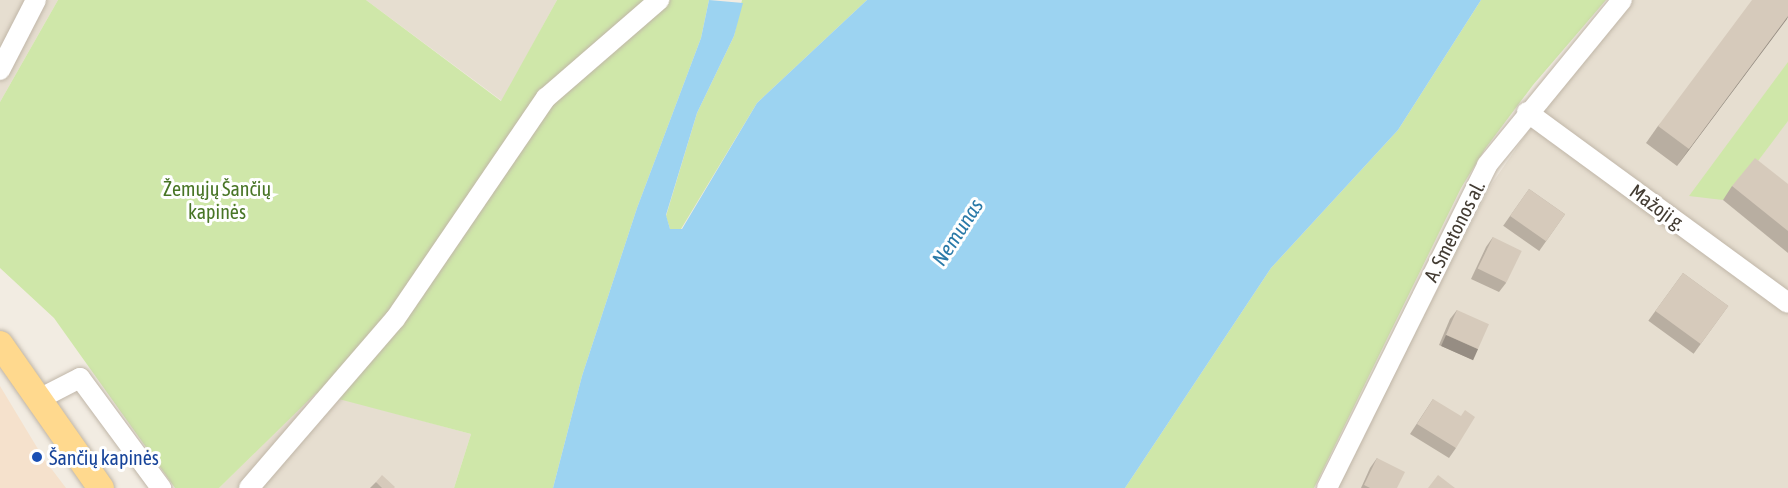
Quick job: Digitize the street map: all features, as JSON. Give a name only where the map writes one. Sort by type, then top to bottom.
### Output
[{"type":"main road","points":[[0,344],[101,488]]},
{"type":"street","points":[[249,488],[394,319],[546,98],[659,0]]},
{"type":"street","name":"A. Smetonos al.","points":[[1327,488],[1487,165],[1527,112],[1622,0]]},
{"type":"street","points":[[0,70],[34,1]]},
{"type":"street","name":"Mažoji g.","points":[[1527,112],[1788,303]]},
{"type":"street","points":[[40,398],[80,378],[161,488]]},
{"type":"shaded area","points":[[0,0],[58,0],[0,102]]},
{"type":"shaded area","points":[[366,0],[557,0],[502,101]]},
{"type":"shaded area","points":[[1633,0],[1788,0],[1788,488],[1335,488],[1491,185],[1553,95]]},
{"type":"shaded area","points":[[0,386],[44,459],[66,488],[0,488]]},
{"type":"shaded area","points":[[316,392],[471,434],[454,488],[219,488]]},
{"type":"green space","name":"Žemųjų Šančių kapinės","points":[[58,0],[366,0],[501,101],[557,0],[709,0],[701,38],[637,208],[582,376],[553,488],[454,488],[471,434],[316,393],[219,488],[175,488],[54,318],[0,268],[0,102]]},
{"type":"green space","points":[[742,0],[867,0],[757,103],[681,229],[670,229],[666,216],[697,113],[734,36]]},
{"type":"green space","points":[[1481,0],[1606,0],[1533,85],[1485,149],[1461,188],[1314,488],[1125,488],[1271,268],[1398,130]]},
{"type":"green space","points":[[1788,62],[1788,121],[1758,161],[1723,200],[1689,196]]},
{"type":"water","name":"Nemunas","points":[[709,0],[743,3],[734,36],[697,113],[666,215],[670,229],[682,229],[757,103],[867,0],[1481,0],[1398,130],[1271,268],[1125,488],[553,488],[582,376],[637,208],[701,38]]},
{"type":"building","points":[[1752,0],[1788,0],[1788,16],[1689,149],[1658,126]]},
{"type":"building","points":[[1755,158],[1788,184],[1788,231],[1732,186]]},
{"type":"building","points":[[1529,189],[1565,214],[1546,241],[1510,216]]},
{"type":"building","points":[[1493,237],[1522,251],[1506,282],[1478,268]]},
{"type":"building","points":[[1683,273],[1728,306],[1701,344],[1655,311]]},
{"type":"building","points":[[1457,310],[1489,324],[1478,349],[1446,335]]},
{"type":"building","points":[[1433,399],[1461,416],[1465,410],[1475,417],[1456,448],[1417,424]]},
{"type":"building","points":[[1377,458],[1405,472],[1397,488],[1370,488],[1364,485]]},
{"type":"building","points":[[382,475],[394,488],[382,488],[376,482]]},
{"type":"building","points":[[1438,475],[1455,488],[1428,488]]},
{"type":"place","name":"Šančių kapinės","points":[[37,457]]}]
